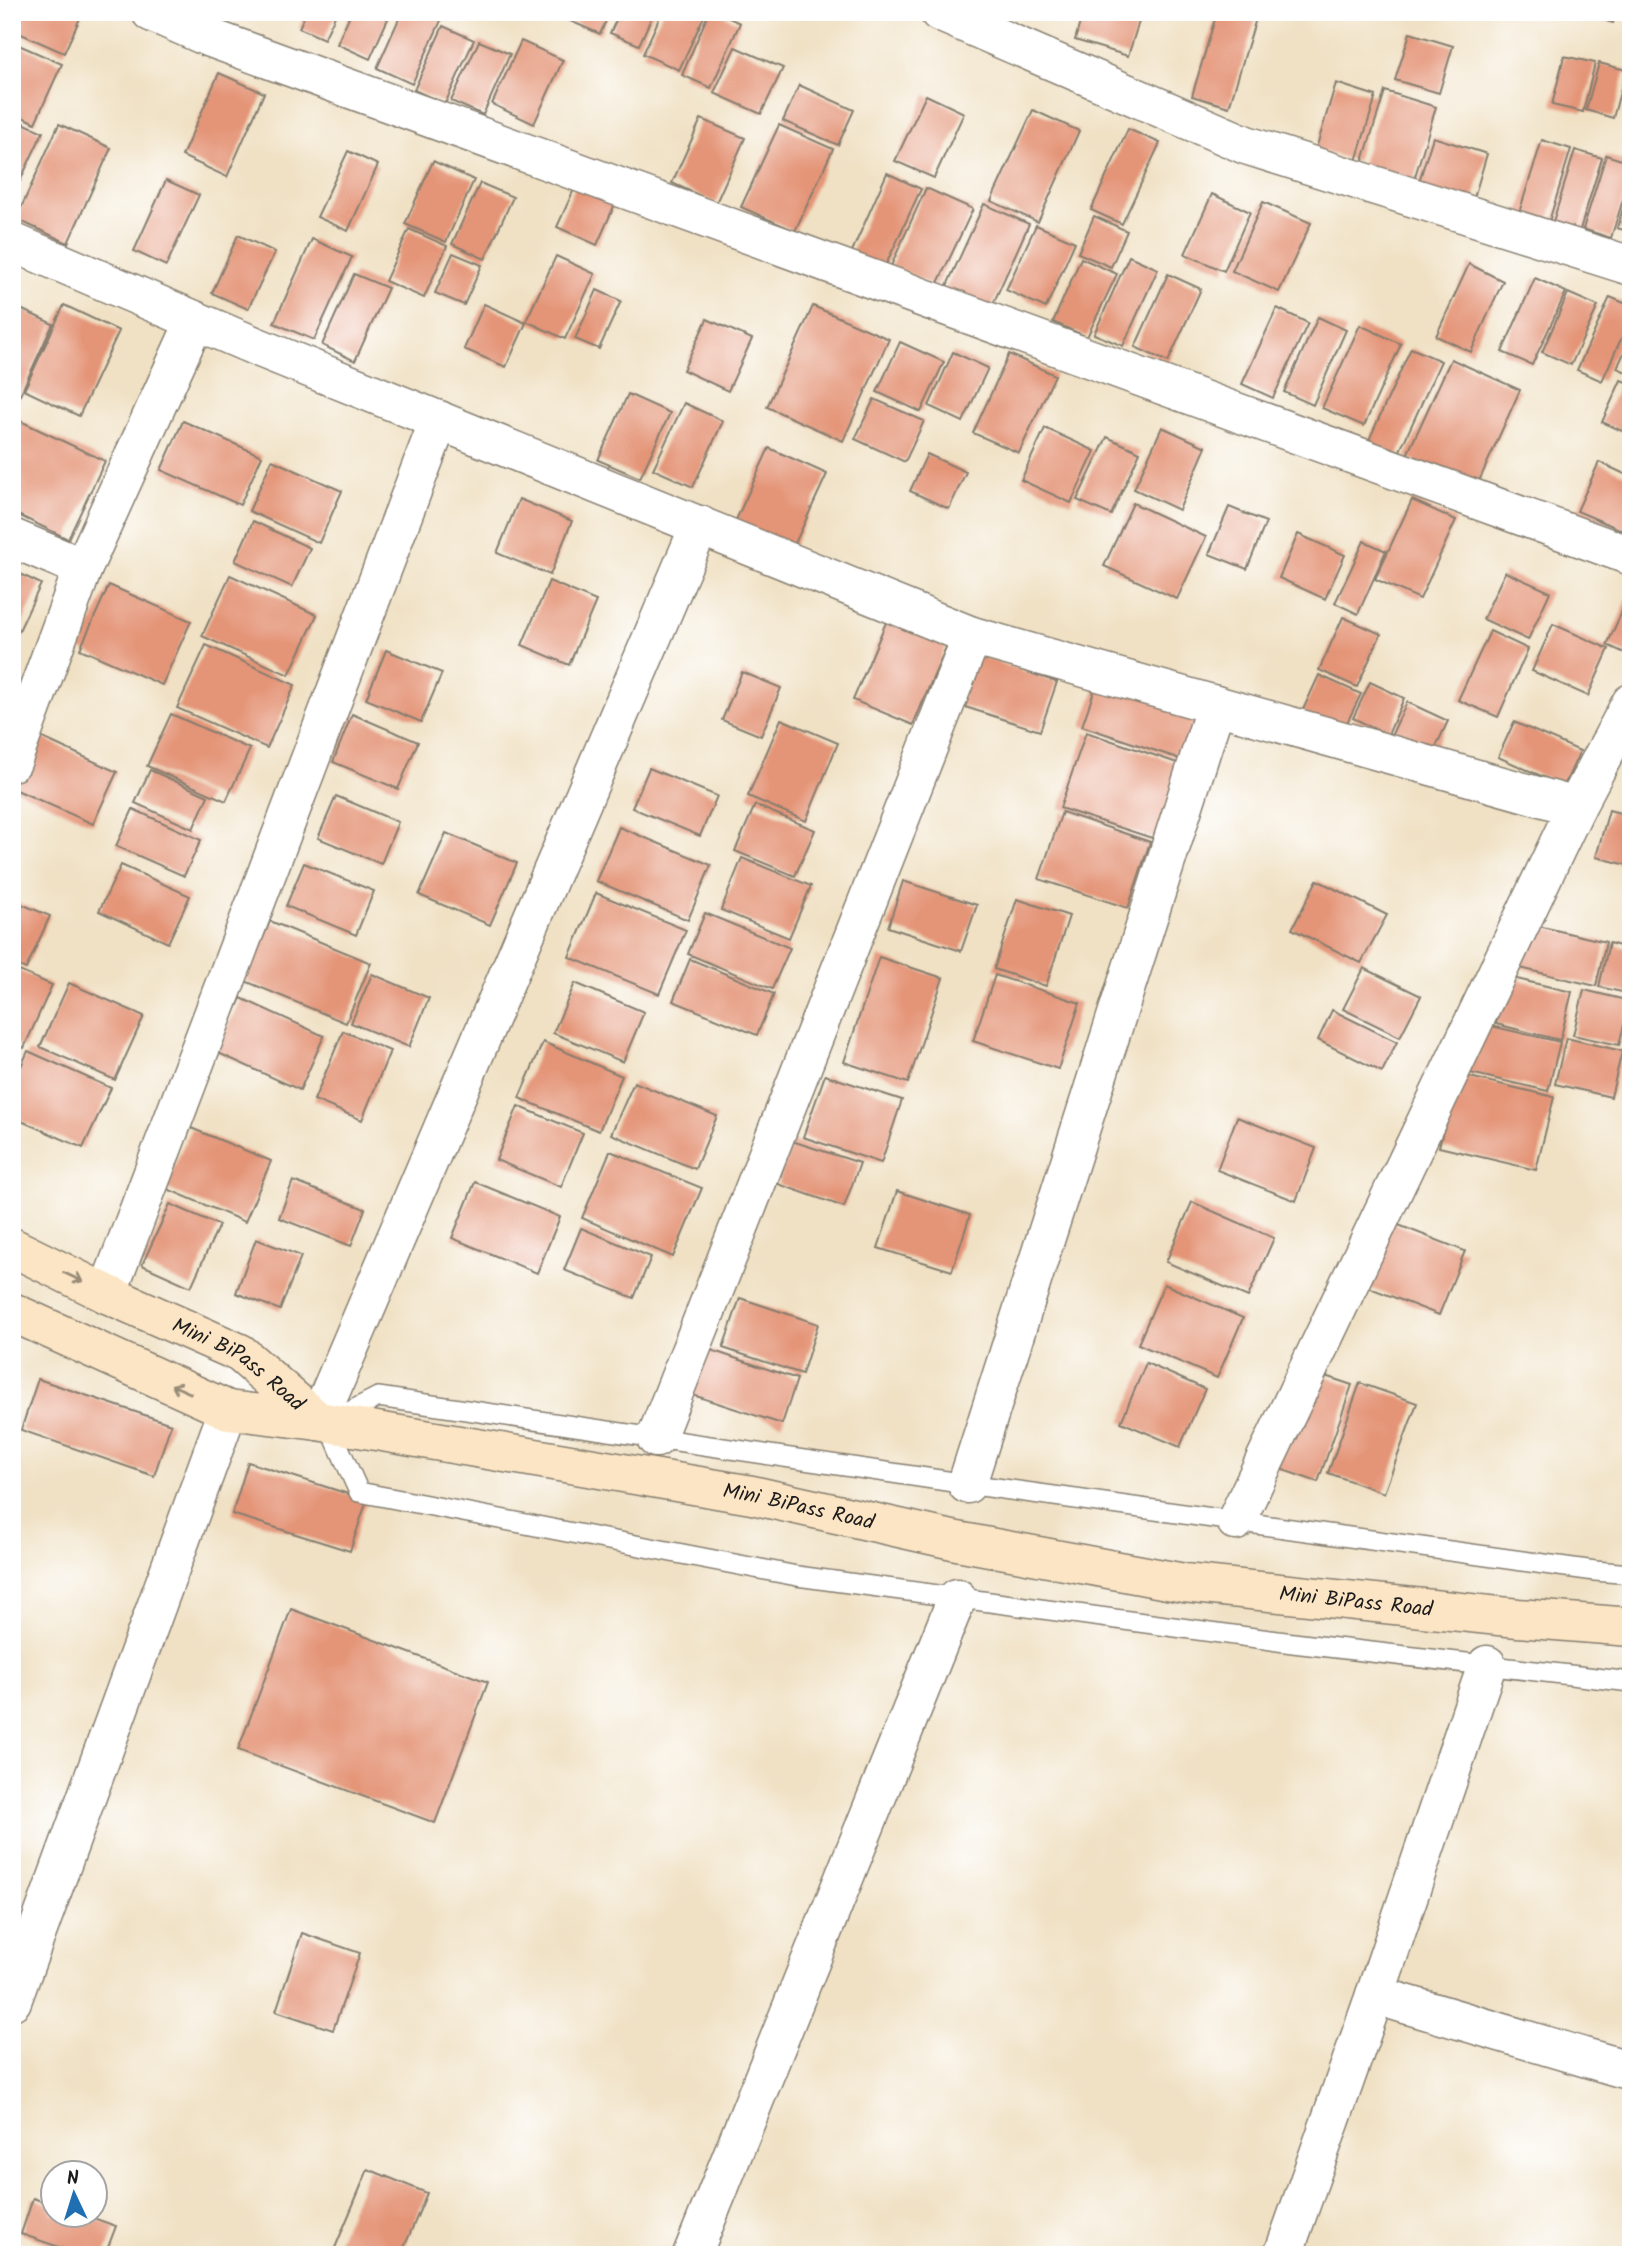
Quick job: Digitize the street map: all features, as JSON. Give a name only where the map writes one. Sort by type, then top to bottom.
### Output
[{"type":"street","points":[[151,12],[208,37],[1631,556]]},
{"type":"street","points":[[939,12],[1246,145],[1631,266]]},
{"type":"street","points":[[12,242],[195,321],[972,636],[1576,807]]},
{"type":"street","points":[[12,762],[83,568],[195,321]]},
{"type":"street","points":[[107,1294],[439,420]]},
{"type":"street","points":[[12,1312],[228,1410],[323,1422],[700,525]]},
{"type":"street","points":[[12,538],[83,568]]},
{"type":"street","points":[[656,1438],[972,636]]},
{"type":"street","points":[[1236,1521],[1576,807],[1631,703]]},
{"type":"street","points":[[967,1484],[1216,705]]},
{"type":"street","name":"Mini BiPass Road","points":[[12,1247],[107,1294],[240,1353],[323,1422],[752,1495],[957,1541],[1184,1583],[1518,1618],[1631,1627]]},
{"type":"street","points":[[12,2001],[228,1410]]},
{"type":"street","points":[[692,2255],[957,1598]]},
{"type":"street","points":[[1283,2255],[1488,1665]]},
{"type":"street","points":[[1375,1995],[1631,2071]]},
{"type":"lane","points":[[1631,1574],[967,1484],[378,1397],[323,1422],[359,1492],[797,1576],[1293,1643],[1631,1682]]},
{"type":"building","points":[[19,12],[83,12],[64,53],[12,30]]},
{"type":"building","points":[[306,12],[337,12],[324,39],[299,28]]},
{"type":"building","points":[[351,12],[391,12],[370,59],[337,44]]},
{"type":"building","points":[[402,12],[444,14],[412,84],[377,68]]},
{"type":"building","points":[[564,12],[610,12],[600,34],[561,17]]},
{"type":"building","points":[[620,12],[654,12],[639,45],[610,33]]},
{"type":"building","points":[[662,12],[706,12],[679,70],[643,54]]},
{"type":"building","points":[[709,12],[716,12],[740,23],[711,88],[682,75]]},
{"type":"building","points":[[1083,12],[1142,12],[1128,56],[1075,40]]},
{"type":"building","points":[[1217,12],[1258,12],[1229,107],[1192,96]]},
{"type":"building","points":[[1580,12],[1617,12],[1613,23]]},
{"type":"building","points":[[443,26],[474,40],[445,104],[414,90]]},
{"type":"building","points":[[1410,33],[1453,46],[1439,93],[1395,80]]},
{"type":"building","points":[[479,41],[510,54],[483,115],[451,101]]},
{"type":"building","points":[[521,41],[563,60],[534,124],[492,104]]},
{"type":"building","points":[[12,42],[62,64],[35,123],[12,112]]},
{"type":"building","points":[[735,47],[783,68],[761,114],[714,93]]},
{"type":"building","points":[[1564,56],[1595,63],[1583,112],[1552,105]]},
{"type":"building","points":[[1599,63],[1626,70],[1613,118],[1586,110]]},
{"type":"building","points":[[219,73],[264,93],[227,177],[182,156]]},
{"type":"building","points":[[1336,83],[1376,96],[1356,161],[1316,149]]},
{"type":"building","points":[[799,85],[854,110],[838,145],[783,121]]},
{"type":"building","points":[[1385,91],[1436,107],[1413,183],[1361,167]]},
{"type":"building","points":[[926,95],[964,113],[934,178],[895,161]]},
{"type":"building","points":[[1033,110],[1079,131],[1038,222],[991,201]]},
{"type":"building","points":[[12,118],[43,132],[12,198]]},
{"type":"building","points":[[701,119],[745,138],[716,203],[672,183]]},
{"type":"building","points":[[59,124],[111,148],[68,243],[16,219]]},
{"type":"building","points":[[779,125],[833,149],[795,231],[741,207]]},
{"type":"building","points":[[1128,129],[1160,143],[1122,224],[1091,210]]},
{"type":"building","points":[[1433,137],[1487,154],[1471,208],[1416,191]]},
{"type":"building","points":[[1542,140],[1571,149],[1547,228],[1517,219]]},
{"type":"building","points":[[1575,150],[1602,158],[1578,236],[1551,228]]},
{"type":"building","points":[[348,151],[378,165],[348,231],[317,217]]},
{"type":"building","points":[[1606,155],[1631,163],[1631,174],[1611,238],[1583,229]]},
{"type":"building","points":[[433,161],[474,180],[446,242],[405,224]]},
{"type":"building","points":[[887,173],[921,189],[882,273],[849,258]]},
{"type":"building","points":[[166,180],[199,195],[166,266],[134,251]]},
{"type":"building","points":[[480,183],[513,197],[485,259],[452,244]]},
{"type":"building","points":[[1631,186],[1631,232],[1617,228]]},
{"type":"building","points":[[575,187],[615,204],[597,245],[557,227]]},
{"type":"building","points":[[926,188],[973,209],[936,287],[891,266]]},
{"type":"building","points":[[1212,194],[1250,212],[1224,271],[1185,254]]},
{"type":"building","points":[[1263,202],[1311,223],[1279,292],[1232,271]]},
{"type":"building","points":[[984,204],[1029,224],[989,313],[944,292]]},
{"type":"building","points":[[1094,216],[1127,231],[1111,267],[1078,253]]},
{"type":"building","points":[[1036,225],[1075,242],[1046,308],[1006,290]]},
{"type":"building","points":[[409,229],[447,246],[424,298],[385,281]]},
{"type":"building","points":[[238,235],[275,252],[248,309],[212,293]]},
{"type":"building","points":[[312,239],[352,257],[314,340],[274,323]]},
{"type":"building","points":[[453,253],[482,265],[464,305],[435,293]]},
{"type":"building","points":[[556,256],[595,274],[565,339],[526,321]]},
{"type":"building","points":[[1129,256],[1158,269],[1123,346],[1094,334]]},
{"type":"building","points":[[1081,258],[1117,274],[1087,337],[1053,322]]},
{"type":"building","points":[[1469,264],[1503,281],[1471,352],[1436,336]]},
{"type":"building","points":[[354,274],[388,288],[355,361],[322,345]]},
{"type":"building","points":[[1168,274],[1201,289],[1168,362],[1135,347]]},
{"type":"building","points":[[1535,278],[1566,292],[1532,365],[1502,352]]},
{"type":"building","points":[[597,290],[621,301],[599,349],[575,339]]},
{"type":"building","points":[[1568,293],[1598,306],[1571,365],[1542,352]]},
{"type":"building","points":[[1610,297],[1631,306],[1631,317],[1602,381],[1577,370]]},
{"type":"building","points":[[484,304],[526,323],[506,367],[464,349]]},
{"type":"building","points":[[12,305],[53,324],[15,406],[12,405]]},
{"type":"building","points":[[64,305],[119,331],[79,416],[24,390]]},
{"type":"building","points":[[813,306],[889,339],[843,441],[767,407]]},
{"type":"building","points":[[1277,308],[1308,323],[1273,398],[1242,384]]},
{"type":"building","points":[[1318,317],[1346,330],[1313,405],[1284,392]]},
{"type":"building","points":[[707,319],[752,339],[728,391],[683,370]]},
{"type":"building","points":[[1360,325],[1401,344],[1364,426],[1322,408]]},
{"type":"building","points":[[1631,338],[1631,374],[1617,368]]},
{"type":"building","points":[[900,342],[944,362],[921,412],[877,392]]},
{"type":"building","points":[[1411,348],[1441,361],[1398,455],[1368,442]]},
{"type":"building","points":[[953,352],[988,368],[963,422],[929,406]]},
{"type":"building","points":[[1009,354],[1055,375],[1019,453],[973,433]]},
{"type":"building","points":[[1451,359],[1520,390],[1476,488],[1406,457]]},
{"type":"building","points":[[1621,380],[1631,384],[1631,435],[1602,422]]},
{"type":"building","points":[[628,394],[670,413],[640,478],[598,460]]},
{"type":"building","points":[[874,399],[924,421],[905,462],[855,439]]},
{"type":"building","points":[[684,403],[723,421],[693,487],[653,469]]},
{"type":"building","points":[[14,418],[105,461],[68,539],[12,512]]},
{"type":"building","points":[[183,421],[262,456],[240,505],[161,470]]},
{"type":"building","points":[[1162,427],[1206,447],[1179,510],[1134,489]]},
{"type":"building","points":[[1045,428],[1095,451],[1071,503],[1021,480]]},
{"type":"building","points":[[1107,437],[1140,452],[1111,515],[1077,500]]},
{"type":"building","points":[[769,448],[827,474],[793,548],[735,522]]},
{"type":"building","points":[[927,454],[966,472],[949,509],[910,491]]},
{"type":"building","points":[[272,460],[342,491],[319,543],[249,511]]},
{"type":"building","points":[[1599,462],[1631,477],[1631,534],[1577,511]]},
{"type":"building","points":[[519,499],[572,521],[550,575],[497,553]]},
{"type":"building","points":[[1412,500],[1456,520],[1420,599],[1375,579]]},
{"type":"building","points":[[1133,503],[1206,537],[1177,599],[1104,566]]},
{"type":"building","points":[[1229,507],[1266,522],[1247,569],[1209,554]]},
{"type":"building","points":[[253,521],[310,548],[292,587],[235,561]]},
{"type":"building","points":[[1298,534],[1345,555],[1325,599],[1279,578]]},
{"type":"building","points":[[1364,541],[1386,551],[1358,614],[1335,603]]},
{"type":"building","points":[[12,570],[41,584],[15,639],[12,638]]},
{"type":"building","points":[[1505,572],[1550,592],[1528,640],[1483,619]]},
{"type":"building","points":[[230,575],[317,615],[289,675],[202,636]]},
{"type":"building","points":[[549,581],[596,601],[569,665],[522,645]]},
{"type":"building","points":[[109,585],[191,621],[162,685],[80,649]]},
{"type":"building","points":[[1631,591],[1631,656],[1607,645]]},
{"type":"building","points":[[1343,617],[1381,634],[1357,687],[1319,670]]},
{"type":"building","points":[[887,620],[947,645],[913,725],[853,700]]},
{"type":"building","points":[[1553,624],[1609,649],[1588,696],[1532,671]]},
{"type":"building","points":[[1490,631],[1528,649],[1498,717],[1458,700]]},
{"type":"building","points":[[206,645],[295,685],[267,748],[177,708]]},
{"type":"building","points":[[386,650],[442,673],[421,722],[366,699]]},
{"type":"building","points":[[976,655],[1057,682],[1040,731],[959,705]]},
{"type":"building","points":[[742,672],[781,688],[761,736],[722,720]]},
{"type":"building","points":[[1100,674],[1207,709],[1189,762],[1082,726]]},
{"type":"building","points":[[1319,675],[1361,694],[1342,733],[1301,714]]},
{"type":"building","points":[[1370,682],[1404,698],[1388,735],[1353,718]]},
{"type":"building","points":[[1407,702],[1448,721],[1432,755],[1391,736]]},
{"type":"building","points":[[171,714],[250,749],[226,801],[147,766]]},
{"type":"building","points":[[352,714],[418,742],[398,789],[333,762]]},
{"type":"building","points":[[781,719],[838,743],[806,821],[748,796]]},
{"type":"building","points":[[1514,722],[1580,751],[1564,786],[1498,757]]},
{"type":"building","points":[[1086,732],[1180,764],[1155,839],[1060,808]]},
{"type":"building","points":[[34,734],[117,772],[93,824],[12,788],[12,781]]},
{"type":"building","points":[[649,768],[717,796],[700,836],[632,808]]},
{"type":"building","points":[[150,770],[208,796],[193,829],[135,803]]},
{"type":"building","points":[[336,796],[398,822],[381,864],[318,838]]},
{"type":"building","points":[[755,805],[815,830],[795,876],[735,851]]},
{"type":"building","points":[[133,809],[201,840],[184,876],[116,846]]},
{"type":"building","points":[[1609,810],[1631,816],[1631,866],[1596,857]]},
{"type":"building","points":[[1062,812],[1150,842],[1128,908],[1039,879]]},
{"type":"building","points":[[619,827],[711,865],[688,920],[596,881]]},
{"type":"building","points":[[446,833],[517,863],[490,925],[419,895]]},
{"type":"building","points":[[742,858],[811,886],[789,938],[721,910]]},
{"type":"building","points":[[304,863],[374,891],[356,935],[286,906]]},
{"type":"building","points":[[121,865],[190,896],[168,943],[99,911]]},
{"type":"building","points":[[1317,880],[1387,915],[1361,963],[1292,929]]},
{"type":"building","points":[[903,881],[977,905],[961,951],[888,927]]},
{"type":"building","points":[[596,893],[686,930],[659,994],[569,957]]},
{"type":"building","points":[[1017,899],[1069,916],[1046,986],[994,969]]},
{"type":"building","points":[[12,900],[50,916],[26,969],[12,963]]},
{"type":"building","points":[[705,913],[790,948],[772,989],[688,954]]},
{"type":"building","points":[[270,921],[371,963],[346,1023],[245,981]]},
{"type":"building","points":[[1530,924],[1606,942],[1596,986],[1520,968]]},
{"type":"building","points":[[1609,943],[1631,949],[1631,994],[1599,987]]},
{"type":"building","points":[[879,957],[943,978],[908,1083],[844,1062]]},
{"type":"building","points":[[690,959],[774,994],[757,1035],[673,1001]]},
{"type":"building","points":[[12,968],[52,985],[24,1048],[12,1043]]},
{"type":"building","points":[[1364,968],[1421,996],[1400,1037],[1343,1009]]},
{"type":"building","points":[[372,974],[429,998],[409,1047],[351,1023]]},
{"type":"building","points":[[995,975],[1080,1003],[1058,1069],[973,1041]]},
{"type":"building","points":[[1508,977],[1572,992],[1560,1040],[1496,1024]]},
{"type":"building","points":[[69,983],[144,1016],[115,1080],[40,1047]]},
{"type":"building","points":[[575,983],[644,1012],[623,1062],[553,1033]]},
{"type":"building","points":[[1584,990],[1630,1001],[1619,1045],[1573,1035]]},
{"type":"building","points":[[241,998],[324,1036],[300,1090],[216,1052]]},
{"type":"building","points":[[1332,1010],[1397,1042],[1382,1072],[1318,1040]]},
{"type":"building","points":[[1478,1023],[1560,1042],[1548,1091],[1466,1072]]},
{"type":"building","points":[[343,1031],[390,1051],[362,1120],[314,1100]]},
{"type":"building","points":[[1566,1038],[1622,1051],[1611,1097],[1555,1084]]},
{"type":"building","points":[[543,1042],[622,1076],[599,1131],[519,1098]]},
{"type":"building","points":[[1631,1048],[1631,1086],[1621,1084]]},
{"type":"building","points":[[28,1051],[111,1088],[83,1148],[12,1117],[12,1086]]},
{"type":"building","points":[[1457,1074],[1554,1097],[1536,1170],[1439,1147]]},
{"type":"building","points":[[825,1075],[902,1100],[881,1163],[803,1137]]},
{"type":"building","points":[[634,1082],[717,1116],[695,1169],[611,1134]]},
{"type":"building","points":[[518,1106],[583,1133],[561,1187],[496,1160]]},
{"type":"building","points":[[1237,1117],[1316,1148],[1296,1201],[1217,1170]]},
{"type":"building","points":[[191,1128],[271,1161],[245,1222],[165,1188]]},
{"type":"building","points":[[792,1141],[860,1163],[844,1207],[778,1184]]},
{"type":"building","points":[[610,1151],[702,1188],[673,1257],[582,1218]]},
{"type":"building","points":[[293,1181],[365,1209],[351,1246],[279,1218]]},
{"type":"building","points":[[475,1182],[560,1217],[537,1273],[452,1238]]},
{"type":"building","points":[[897,1191],[970,1215],[952,1271],[878,1248]]},
{"type":"building","points":[[1192,1202],[1274,1238],[1248,1297],[1166,1262]]},
{"type":"building","points":[[170,1204],[219,1225],[191,1287],[142,1265]]},
{"type":"building","points":[[1378,1217],[1465,1251],[1439,1315],[1352,1281]]},
{"type":"building","points":[[581,1228],[651,1257],[634,1298],[564,1270]]},
{"type":"building","points":[[256,1239],[301,1256],[280,1310],[236,1293]]},
{"type":"building","points":[[1164,1284],[1243,1318],[1217,1378],[1138,1344]]},
{"type":"building","points":[[740,1298],[818,1324],[802,1374],[723,1348]]},
{"type":"building","points":[[708,1349],[797,1379],[782,1424],[693,1395]]},
{"type":"building","points":[[1146,1363],[1205,1389],[1180,1447],[1121,1422]]},
{"type":"building","points":[[1307,1370],[1352,1385],[1318,1482],[1274,1467]]},
{"type":"building","points":[[38,1379],[171,1424],[154,1476],[21,1430]]},
{"type":"building","points":[[1360,1383],[1417,1403],[1384,1493],[1328,1473]]},
{"type":"building","points":[[248,1462],[367,1500],[350,1551],[232,1514]]},
{"type":"building","points":[[291,1609],[488,1682],[435,1823],[238,1750]]},
{"type":"building","points":[[302,1933],[360,1953],[333,2030],[276,2011]]},
{"type":"building","points":[[368,2169],[427,2193],[401,2255],[332,2255]]},
{"type":"building","points":[[33,2198],[38,2200],[38,2228],[108,2228],[108,2223],[116,2226],[105,2255],[82,2255],[21,2234]]}]
